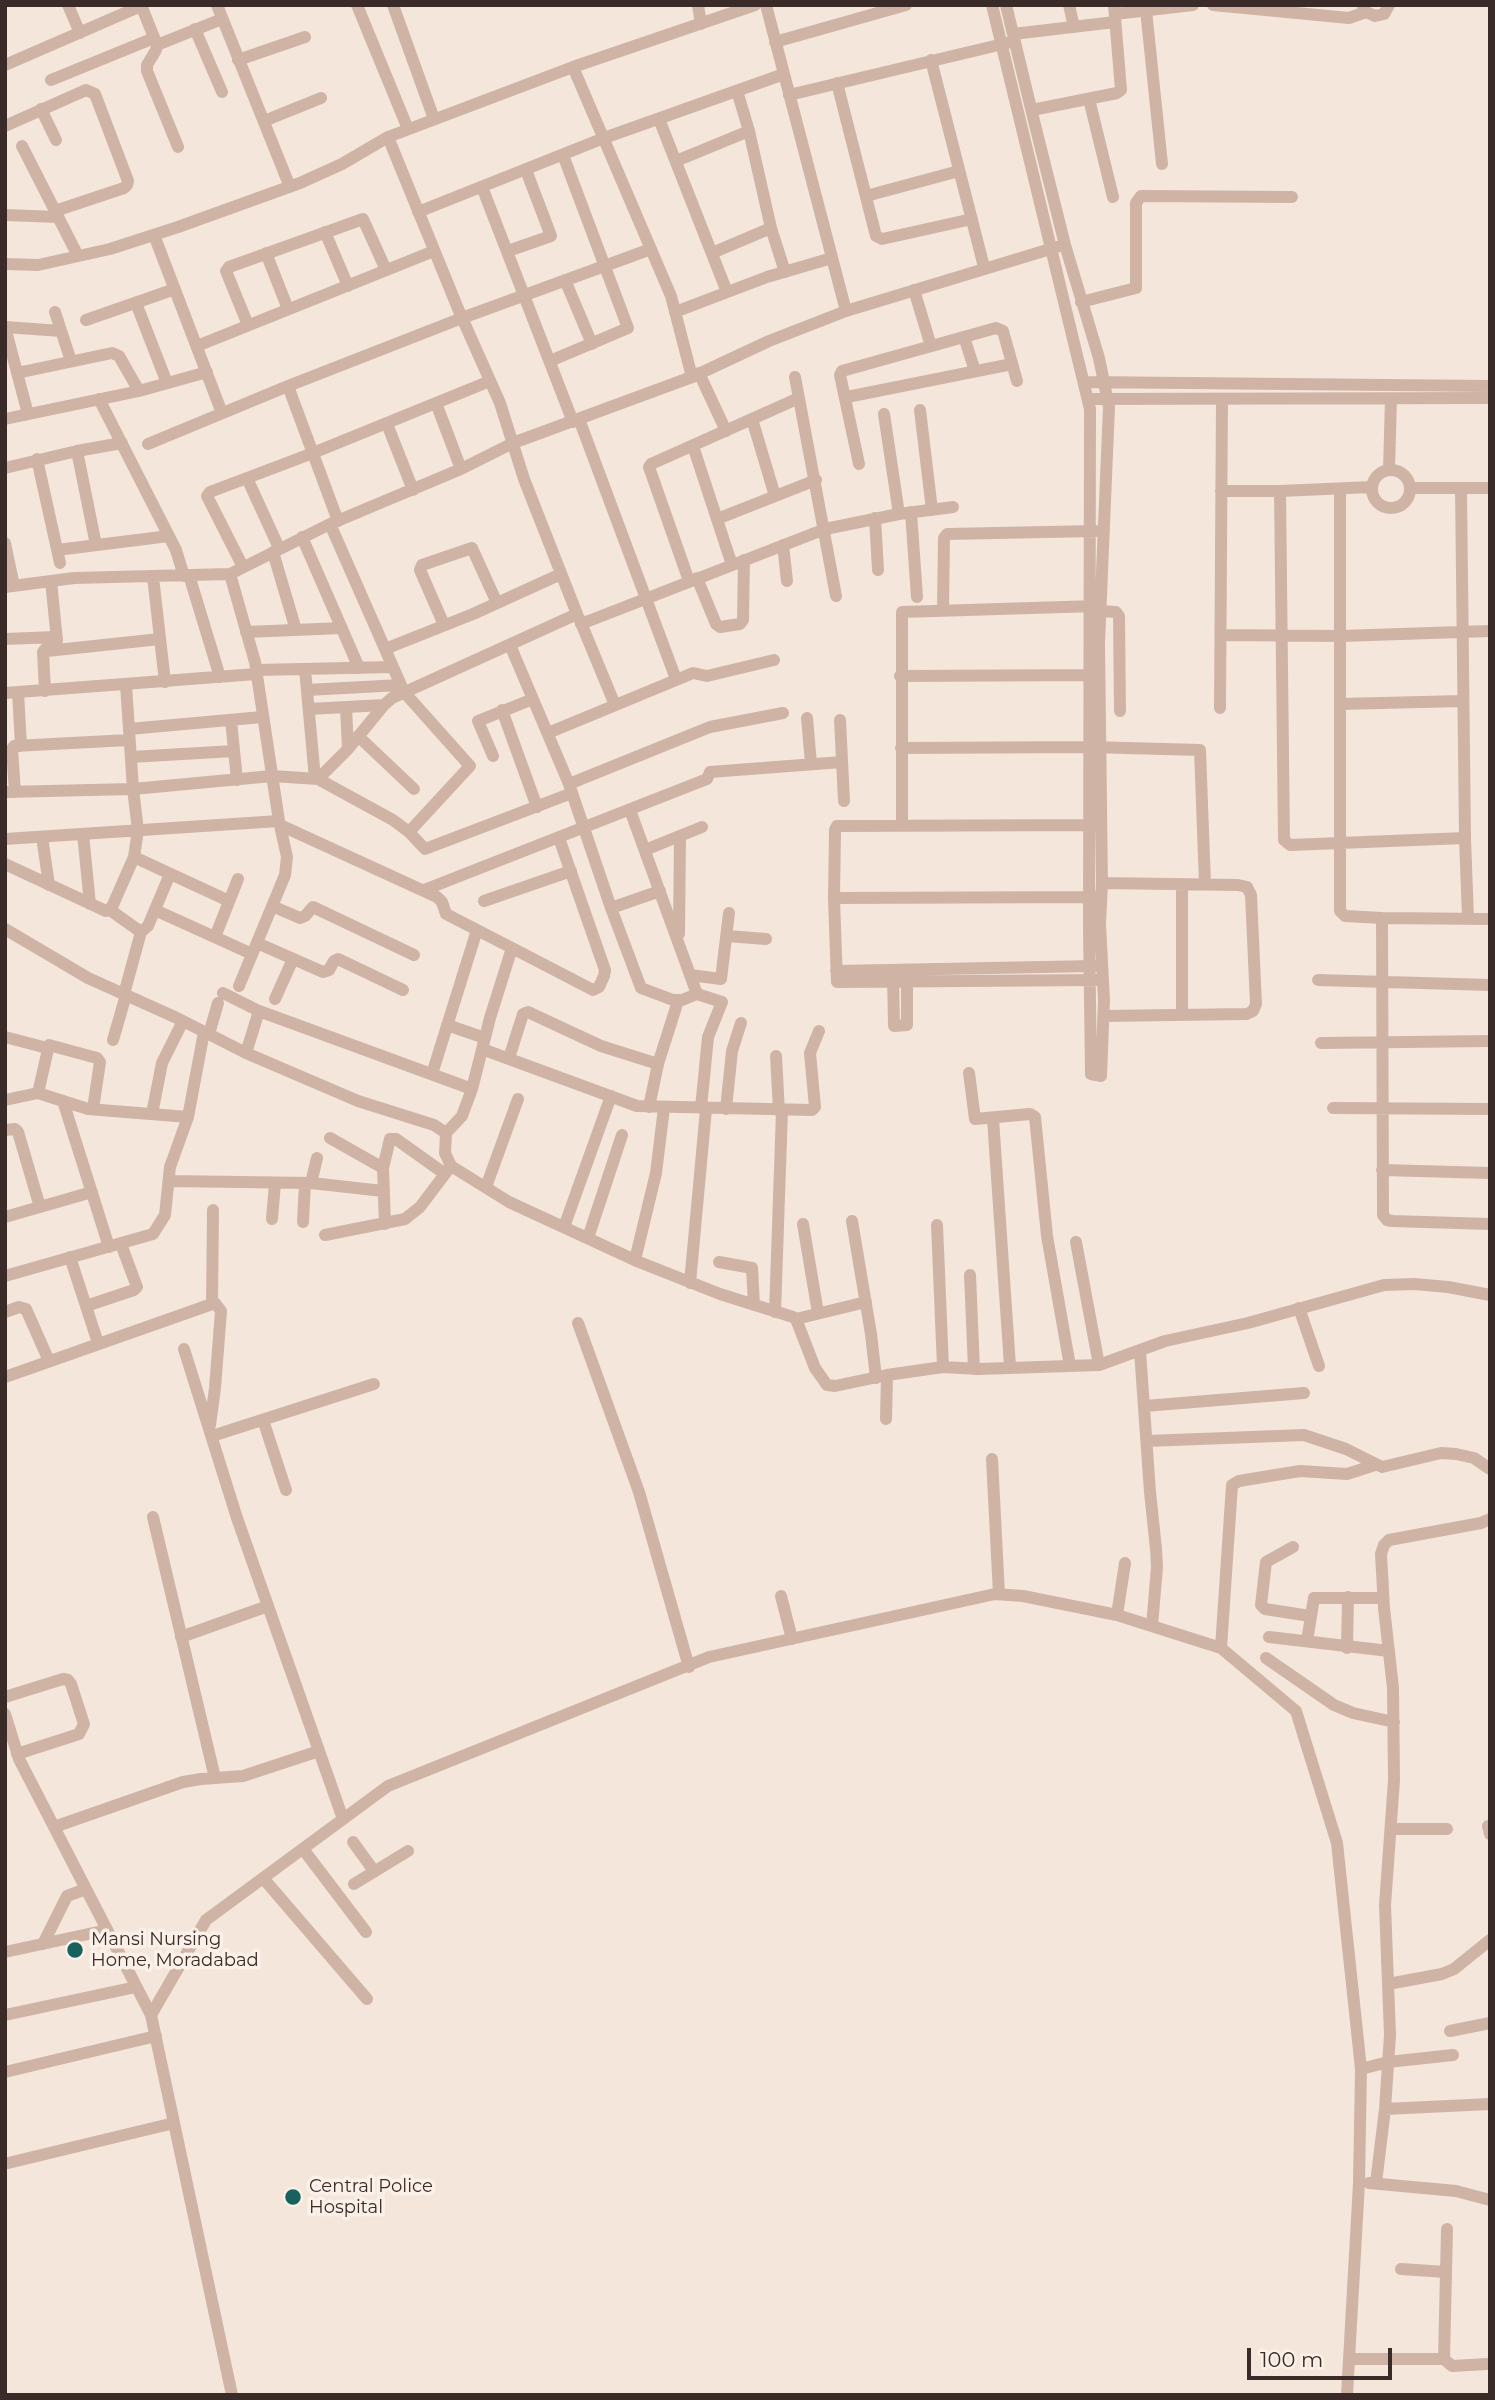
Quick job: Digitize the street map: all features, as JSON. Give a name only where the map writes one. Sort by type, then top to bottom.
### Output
[{"type":"street","points":[[68,5],[80,33]]},
{"type":"street","points":[[217,5],[290,187]]},
{"type":"street","points":[[357,5],[408,129]]},
{"type":"street","points":[[393,5],[434,119]]},
{"type":"street","points":[[698,5],[701,24]]},
{"type":"street","points":[[5,264],[38,265],[110,249],[154,235],[290,187],[342,164],[388,137],[434,119],[573,67],[755,5]]},
{"type":"street","points":[[766,5],[846,311]]},
{"type":"street","points":[[775,42],[906,5]]},
{"type":"street","points":[[992,5],[1010,40],[1032,110],[1065,244],[1108,399],[1097,531]]},
{"type":"street","points":[[1006,5],[1010,40],[1052,248],[1089,399],[1097,531],[1094,675],[1096,973],[1093,1076],[1103,1074],[1104,1016],[1096,973]]},
{"type":"street","points":[[1069,5],[1074,27]]},
{"type":"street","points":[[789,95],[1010,40],[1074,27],[1114,14],[1193,5]]},
{"type":"street","points":[[1213,5],[1349,18],[1364,9],[1380,15],[1387,11],[1389,5]]},
{"type":"street","points":[[5,65],[141,6],[156,50],[149,61],[148,71],[178,147]]},
{"type":"street","points":[[1146,10],[1162,164]]},
{"type":"street","points":[[1032,110],[1121,90],[1114,14]]},
{"type":"street","points":[[51,80],[222,19]]},
{"type":"street","points":[[195,29],[222,92]]},
{"type":"street","points":[[238,60],[304,37]]},
{"type":"street","points":[[931,60],[984,267]]},
{"type":"street","points":[[573,67],[651,248],[696,375],[726,431]]},
{"type":"street","points":[[418,212],[604,138],[784,74]]},
{"type":"street","points":[[837,83],[879,239],[972,219]]},
{"type":"street","points":[[5,126],[86,90],[95,94],[128,181],[124,188],[57,214],[9,215],[5,201]]},
{"type":"street","points":[[737,91],[771,228],[785,271]]},
{"type":"street","points":[[264,121],[321,98]]},
{"type":"street","points":[[1089,99],[1113,197]]},
{"type":"street","points":[[41,109],[56,140]]},
{"type":"street","points":[[659,119],[727,292]]},
{"type":"street","points":[[676,161],[749,131]]},
{"type":"street","points":[[388,137],[462,318],[500,402],[524,479],[615,705]]},
{"type":"street","points":[[22,146],[78,256]]},
{"type":"street","points":[[550,361],[628,328],[563,155]]},
{"type":"street","points":[[508,251],[551,236],[526,170]]},
{"type":"street","points":[[866,196],[959,171]]},
{"type":"street","points":[[482,187],[676,679]]},
{"type":"street","points":[[1081,302],[1136,288],[1136,203],[1141,196],[1292,197]]},
{"type":"street","points":[[248,326],[226,268],[363,219],[386,271]]},
{"type":"street","points":[[712,253],[771,228]]},
{"type":"street","points":[[325,232],[348,286]]},
{"type":"street","points":[[154,235],[222,413]]},
{"type":"street","points":[[6,548],[10,586],[74,578],[230,574],[302,537],[461,469],[513,443],[696,375],[846,311],[1065,244]]},
{"type":"street","points":[[148,444],[462,318],[651,248]]},
{"type":"street","points":[[197,346],[434,251]]},
{"type":"street","points":[[266,253],[288,309]]},
{"type":"street","points":[[675,312],[785,271],[832,258]]},
{"type":"street","points":[[565,281],[592,344]]},
{"type":"street","points":[[86,320],[175,289]]},
{"type":"street","points":[[914,290],[931,346]]},
{"type":"street","points":[[135,303],[167,383]]},
{"type":"street","points":[[55,312],[71,362]]},
{"type":"street","points":[[29,414],[5,327],[61,331]]},
{"type":"street","points":[[859,464],[847,397],[840,375],[842,371],[1000,329],[1003,331],[1017,381]]},
{"type":"street","points":[[964,337],[975,371]]},
{"type":"street","points":[[18,373],[116,354],[139,391]]},
{"type":"street","points":[[847,397],[1012,364]]},
{"type":"street","points":[[5,419],[139,391],[207,372]]},
{"type":"street","points":[[795,377],[836,596]]},
{"type":"street","points":[[243,567],[207,496],[210,492],[490,381]]},
{"type":"street","points":[[1084,382],[1490,398]]},
{"type":"street","points":[[288,386],[313,453],[334,523],[403,688],[470,766],[409,832]]},
{"type":"street","points":[[1089,399],[1222,400],[1389,394],[1490,386]]},
{"type":"street","points":[[1389,394],[1389,470]]},
{"type":"street","points":[[693,446],[717,519],[738,562],[743,620],[740,624],[720,627],[716,625],[693,580],[649,470],[651,464],[799,398]]},
{"type":"street","points":[[99,399],[178,555],[220,677]]},
{"type":"street","points":[[1220,708],[1222,400]]},
{"type":"street","points":[[436,403],[461,469]]},
{"type":"street","points":[[920,410],[932,509]]},
{"type":"street","points":[[884,414],[905,513],[917,597]]},
{"type":"street","points":[[751,419],[775,496]]},
{"type":"street","points":[[387,424],[412,490]]},
{"type":"street","points":[[5,468],[122,443]]},
{"type":"street","points":[[77,451],[96,545]]},
{"type":"street","points":[[37,460],[60,563]]},
{"type":"street","points":[[1389,470],[1404,474],[1410,488],[1405,503],[1391,508],[1377,502],[1372,487],[1377,476],[1389,470]]},
{"type":"street","points":[[247,478],[276,550],[296,630]]},
{"type":"street","points":[[717,519],[816,480]]},
{"type":"street","points":[[1222,491],[1372,487]]},
{"type":"street","points":[[1410,488],[1490,488]]},
{"type":"street","points":[[1461,488],[1468,918]]},
{"type":"street","points":[[1340,489],[1339,843],[1342,915],[1490,919]]},
{"type":"street","points":[[1280,491],[1284,840],[1290,845],[1465,838]]},
{"type":"street","points":[[317,779],[348,749],[384,705],[403,688],[579,619],[646,600],[825,529],[875,518],[953,507]]},
{"type":"street","points":[[875,518],[878,570]]},
{"type":"street","points":[[943,610],[944,538],[947,534],[1097,531]]},
{"type":"street","points":[[57,550],[169,536]]},
{"type":"street","points":[[302,537],[359,668]]},
{"type":"street","points":[[783,545],[787,582]]},
{"type":"street","points":[[444,625],[420,570],[422,565],[472,548],[497,603]]},
{"type":"street","points":[[385,649],[497,603],[561,573]]},
{"type":"street","points":[[230,574],[256,672],[279,823],[286,851],[286,866],[239,986]]},
{"type":"street","points":[[153,577],[165,682]]},
{"type":"street","points":[[45,691],[44,652],[47,647],[56,644],[51,581]]},
{"type":"street","points":[[902,825],[902,612],[1097,608],[1116,612],[1119,616],[1120,712]]},
{"type":"street","points":[[246,632],[342,628]]},
{"type":"street","points":[[1221,635],[1341,636],[1490,631]]},
{"type":"street","points":[[5,639],[56,638]]},
{"type":"street","points":[[44,652],[160,639]]},
{"type":"street","points":[[510,645],[570,789],[641,988],[678,1001],[697,994],[722,1002],[708,1037],[691,1283]]},
{"type":"street","points":[[548,733],[693,673],[707,676],[774,660]]},
{"type":"street","points":[[20,740],[12,692],[165,682],[256,672],[393,667]]},
{"type":"street","points":[[305,669],[317,779]]},
{"type":"street","points":[[900,676],[1094,675]]},
{"type":"street","points":[[110,910],[134,857],[138,830],[126,685]]},
{"type":"street","points":[[307,690],[403,688]]},
{"type":"street","points":[[493,757],[478,720],[533,699]]},
{"type":"street","points":[[1340,704],[1463,701]]},
{"type":"street","points":[[309,709],[384,705]]},
{"type":"street","points":[[346,707],[348,749]]},
{"type":"street","points":[[502,710],[537,807]]},
{"type":"street","points":[[20,740],[12,749],[10,792],[133,789],[272,776],[317,779],[374,808],[409,832],[425,849],[537,807],[570,789],[710,727],[783,713]]},
{"type":"street","points":[[5,735],[20,740],[129,735],[262,717]]},
{"type":"street","points":[[807,718],[811,764]]},
{"type":"street","points":[[231,720],[237,780]]},
{"type":"street","points":[[840,720],[844,801]]},
{"type":"street","points":[[358,736],[414,789]]},
{"type":"street","points":[[901,748],[1094,747],[1200,750],[1205,884]]},
{"type":"street","points":[[131,757],[234,751]]},
{"type":"street","points":[[424,890],[707,779],[709,772],[842,762]]},
{"type":"street","points":[[630,810],[697,994]]},
{"type":"street","points":[[5,839],[279,823],[424,890],[440,899],[446,914],[593,990],[599,988],[605,970],[559,838]]},
{"type":"street","points":[[1095,825],[837,826],[834,898],[835,979],[840,982],[900,976],[1096,973]]},
{"type":"street","points":[[1095,825],[1102,883],[1095,897]]},
{"type":"street","points":[[645,850],[702,827]]},
{"type":"street","points":[[83,834],[90,904]]},
{"type":"street","points":[[679,942],[680,836]]},
{"type":"street","points":[[42,837],[49,885]]},
{"type":"street","points":[[134,857],[229,901]]},
{"type":"street","points":[[5,864],[90,904],[110,910],[141,932]]},
{"type":"street","points":[[484,901],[572,871]]},
{"type":"street","points":[[113,1040],[141,932],[148,926],[170,874]]},
{"type":"street","points":[[215,937],[238,880]]},
{"type":"street","points":[[1102,883],[1238,884],[1247,887],[1251,895],[1256,1004],[1253,1011],[1247,1014],[1104,1016]]},
{"type":"street","points":[[1182,884],[1182,1015]]},
{"type":"street","points":[[611,908],[660,891]]},
{"type":"street","points":[[834,898],[1095,897]]},
{"type":"street","points":[[272,906],[300,918],[313,907],[414,955]]},
{"type":"street","points":[[155,910],[215,937],[293,959],[327,972],[334,961],[338,960],[403,990]]},
{"type":"street","points":[[690,975],[721,979],[729,913]]},
{"type":"street","points":[[1382,918],[1381,1210],[1387,1220],[1490,1224]]},
{"type":"street","points":[[5,929],[88,978],[246,1053],[358,1101],[423,1120],[446,1133]]},
{"type":"street","points":[[432,1074],[477,930]]},
{"type":"street","points":[[727,936],[765,939]]},
{"type":"street","points":[[325,1235],[405,1219],[413,1214],[448,1170],[446,1133],[462,1116],[472,1089],[512,947]]},
{"type":"street","points":[[275,999],[293,959]]},
{"type":"street","points":[[1318,980],[1490,985]]},
{"type":"street","points":[[5,1276],[149,1236],[156,1230],[165,1216],[170,1167],[188,1117],[207,1033],[221,998],[472,1089]]},
{"type":"street","points":[[649,1107],[657,1064],[678,1001]]},
{"type":"street","points":[[246,1053],[259,1012]]},
{"type":"street","points":[[509,1058],[523,1014],[528,1012],[601,1046],[657,1064]]},
{"type":"street","points":[[152,1115],[162,1063],[183,1021]]},
{"type":"street","points":[[726,1109],[732,1051],[741,1023]]},
{"type":"street","points":[[447,1025],[509,1058],[637,1106],[780,1111],[814,1109],[810,1053],[819,1031]]},
{"type":"street","points":[[5,1037],[47,1048]]},
{"type":"street","points":[[1321,1044],[1490,1041]]},
{"type":"street","points":[[38,1093],[50,1044],[99,1059],[93,1109]]},
{"type":"street","points":[[775,1312],[780,1111],[776,1056]]},
{"type":"street","points":[[969,1073],[975,1119],[1030,1114],[1035,1117],[1047,1236],[1070,1366]]},
{"type":"street","points":[[5,1100],[38,1093],[93,1109],[188,1117]]},
{"type":"street","points":[[564,1227],[611,1096]]},
{"type":"street","points":[[486,1187],[518,1098]]},
{"type":"street","points":[[64,1101],[92,1192],[137,1287],[86,1306]]},
{"type":"street","points":[[635,1260],[656,1173],[664,1108]]},
{"type":"street","points":[[1333,1108],[1490,1108]]},
{"type":"street","points":[[993,1119],[1010,1367]]},
{"type":"street","points":[[5,1130],[15,1129],[18,1132],[40,1207]]},
{"type":"street","points":[[588,1238],[622,1135]]},
{"type":"street","points":[[330,1138],[383,1168]]},
{"type":"street","points":[[385,1224],[383,1168],[389,1141],[393,1138],[509,1202],[635,1260],[754,1306],[796,1319],[866,1302]]},
{"type":"street","points":[[303,1222],[308,1183],[317,1157]]},
{"type":"street","points":[[1382,1170],[1490,1173]]},
{"type":"street","points":[[169,1181],[308,1183],[383,1191]]},
{"type":"street","points":[[272,1219],[275,1183]]},
{"type":"street","points":[[5,1217],[92,1192]]},
{"type":"street","points":[[212,1303],[213,1210]]},
{"type":"street","points":[[852,1221],[881,1376],[886,1419]]},
{"type":"street","points":[[803,1224],[818,1313]]},
{"type":"street","points":[[937,1225],[943,1367]]},
{"type":"street","points":[[1076,1242],[1099,1364]]},
{"type":"street","points":[[70,1257],[98,1343]]},
{"type":"street","points":[[719,1262],[752,1268],[754,1306]]},
{"type":"street","points":[[970,1275],[974,1369]]},
{"type":"street","points":[[796,1319],[815,1368],[827,1385],[835,1386],[943,1367],[974,1369],[1099,1364],[1165,1341],[1248,1323],[1384,1285],[1448,1287],[1490,1295]]},
{"type":"street","points":[[5,1377],[212,1303],[218,1305],[221,1311],[210,1432]]},
{"type":"street","points":[[5,1312],[19,1307],[26,1309],[49,1361]]},
{"type":"street","points":[[1299,1308],[1318,1366]]},
{"type":"street","points":[[578,1323],[639,1492],[689,1667]]},
{"type":"street","points":[[184,1349],[268,1606],[343,1819]]},
{"type":"street","points":[[1140,1351],[1157,1567],[1152,1626]]},
{"type":"street","points":[[210,1432],[262,1420],[374,1384]]},
{"type":"street","points":[[1145,1406],[1304,1393]]},
{"type":"street","points":[[262,1420],[286,1490]]},
{"type":"street","points":[[1147,1441],[1304,1435],[1346,1449],[1375,1465],[1389,1467],[1441,1453],[1474,1458],[1490,1469]]},
{"type":"street","points":[[992,1459],[999,1594]]},
{"type":"street","points":[[1221,1648],[1232,1485],[1240,1481],[1300,1471],[1347,1474],[1375,1465]]},
{"type":"street","points":[[153,1517],[215,1778]]},
{"type":"street","points":[[1376,2183],[1388,2062],[1385,1905],[1392,1829],[1394,1722],[1394,1688],[1383,1598],[1381,1554],[1389,1539],[1481,1523],[1490,1519]]},
{"type":"street","points":[[1293,1547],[1266,1562],[1261,1605],[1265,1609],[1310,1616]]},
{"type":"street","points":[[1117,1615],[1125,1563]]},
{"type":"street","points":[[151,2015],[206,1920],[388,1786],[709,1657],[999,1594],[1023,1596],[1117,1615],[1152,1626],[1221,1648],[1296,1711],[1337,1843],[1361,2069],[1359,2183],[1347,2395]]},
{"type":"street","points":[[781,1596],[792,1639]]},
{"type":"street","points":[[1307,1641],[1312,1601],[1316,1597],[1383,1598]]},
{"type":"street","points":[[1346,1648],[1348,1597]]},
{"type":"street","points":[[181,1637],[268,1606]]},
{"type":"street","points":[[1269,1637],[1389,1651]]},
{"type":"street","points":[[1266,1658],[1334,1705],[1353,1713],[1394,1722]]},
{"type":"street","points":[[5,1697],[63,1679],[68,1680],[84,1724],[79,1734],[18,1754]]},
{"type":"street","points":[[5,1714],[18,1754],[151,2015],[232,2395]]},
{"type":"street","points":[[54,1827],[183,1782],[243,1776],[319,1751]]},
{"type":"street","points":[[1392,1829],[1447,1829]]},
{"type":"street","points":[[354,1842],[374,1871]]},
{"type":"street","points":[[303,1849],[366,1932]]},
{"type":"street","points":[[354,1884],[408,1851]]},
{"type":"street","points":[[263,1878],[367,1999]]},
{"type":"street","points":[[43,1944],[67,1896],[86,1889]]},
{"type":"street","points":[[5,1952],[107,1930]]},
{"type":"street","points":[[1388,1984],[1442,1974],[1454,1969],[1490,1940]]},
{"type":"street","points":[[5,2015],[136,1987]]},
{"type":"street","points":[[1450,2031],[1490,2023]]},
{"type":"street","points":[[5,2072],[156,2036]]},
{"type":"street","points":[[1361,2069],[1388,2062],[1453,2055]]},
{"type":"street","points":[[1385,2109],[1490,2104]]},
{"type":"street","points":[[8,2163],[174,2123]]},
{"type":"street","points":[[1359,2183],[1456,2191],[1490,2200]]},
{"type":"street","points":[[1444,2359],[1447,2229]]},
{"type":"street","points":[[1401,2269],[1446,2272]]},
{"type":"street","points":[[1350,2358],[1444,2359],[1452,2365],[1487,2364]]},
{"type":"place","name":"Mansi Nursing Home, Moradabad","points":[[75,1950]]},
{"type":"place","name":"Central Police Hospital","points":[[293,2197]]}]
